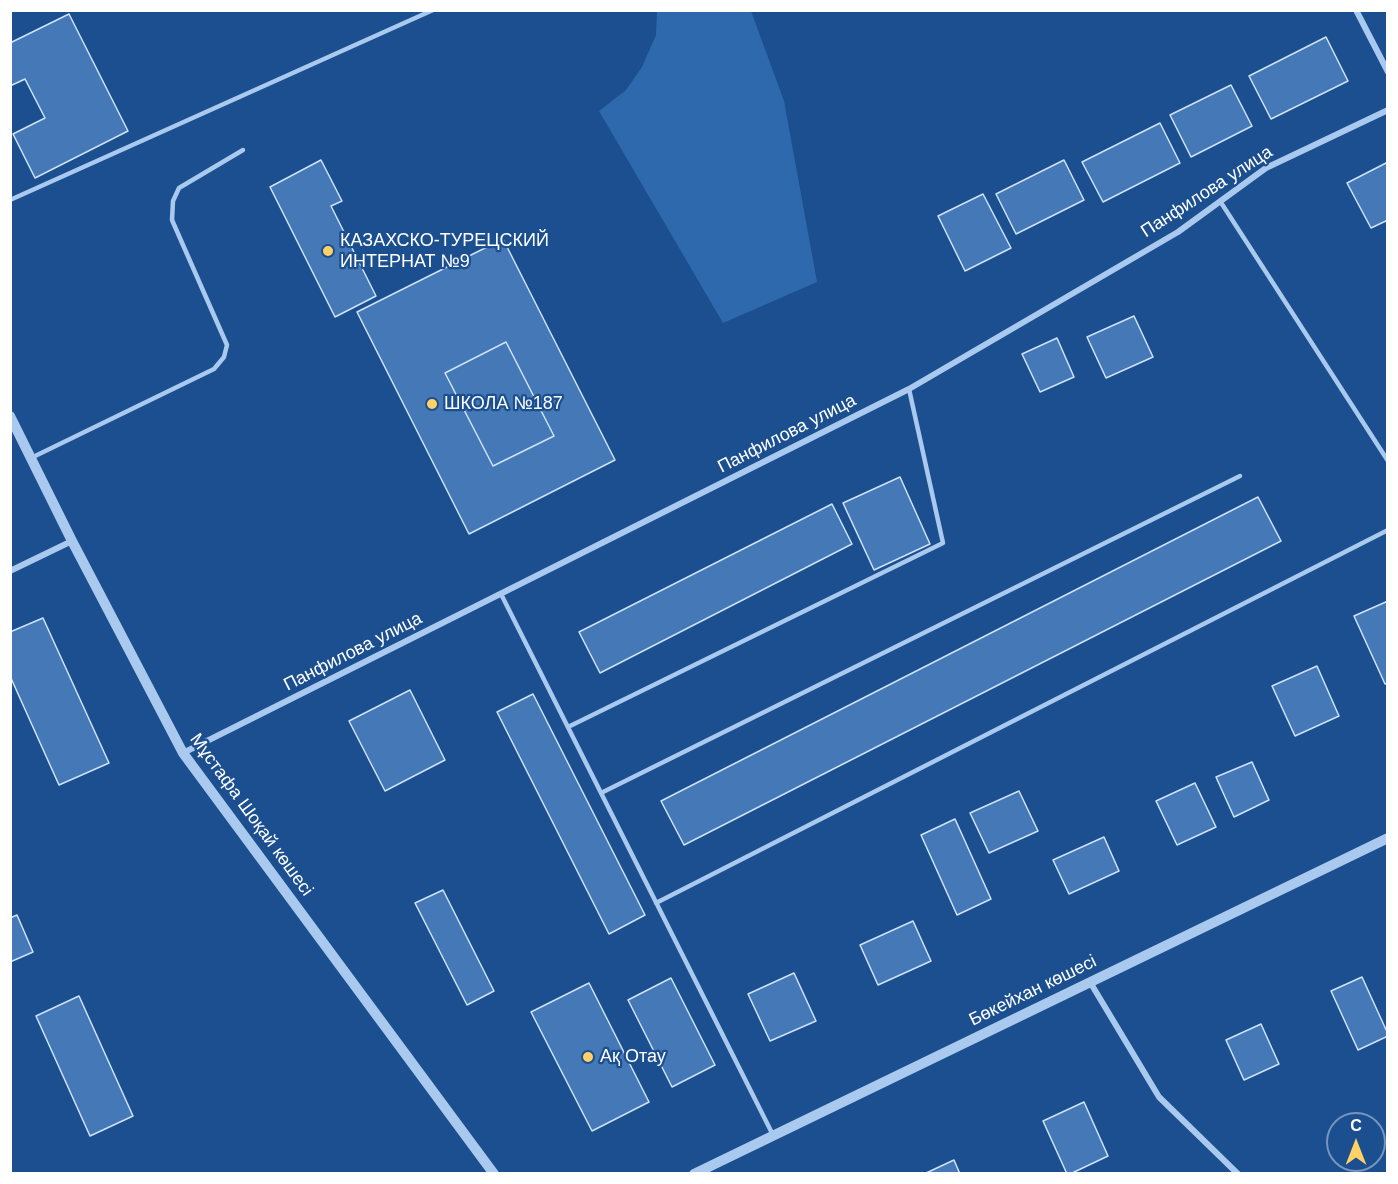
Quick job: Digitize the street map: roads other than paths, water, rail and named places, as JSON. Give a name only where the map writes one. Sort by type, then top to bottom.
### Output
[{"type":"street","points":[[1356,10],[1388,72]]},
{"type":"street","name":"Панфилова улица","points":[[183,753],[909,389],[1178,232],[1266,168],[1388,110]]},
{"type":"street","name":"Мұстафа Шоқай көшесі","points":[[10,416],[72,542],[183,753],[494,1173]]},
{"type":"street","points":[[10,571],[72,542]]},
{"type":"street","name":"Бөкейхан көшесі","points":[[694,1173],[1388,838]]},
{"type":"street","points":[[1090,982],[1158,1096],[1238,1173]]},
{"type":"lane","points":[[10,200],[433,10]]},
{"type":"lane","points":[[31,458],[214,369],[225,357],[227,345],[172,220],[173,201],[179,188],[243,150]]},
{"type":"lane","points":[[1220,201],[1388,461]]},
{"type":"lane","points":[[568,727],[943,543],[909,389]]},
{"type":"lane","points":[[601,793],[1239,476]]},
{"type":"lane","points":[[656,903],[1388,530]]},
{"type":"lane","points":[[501,594],[773,1135]]},
{"type":"place","name":"КАЗАХСКО-ТУРЕЦСКИЙ ИНТЕРНАТ №9","points":[[328,251]]},
{"type":"place","name":"ШКОЛА №187","points":[[432,404]]},
{"type":"place","name":"Ақ Отау","points":[[588,1057]]}]
